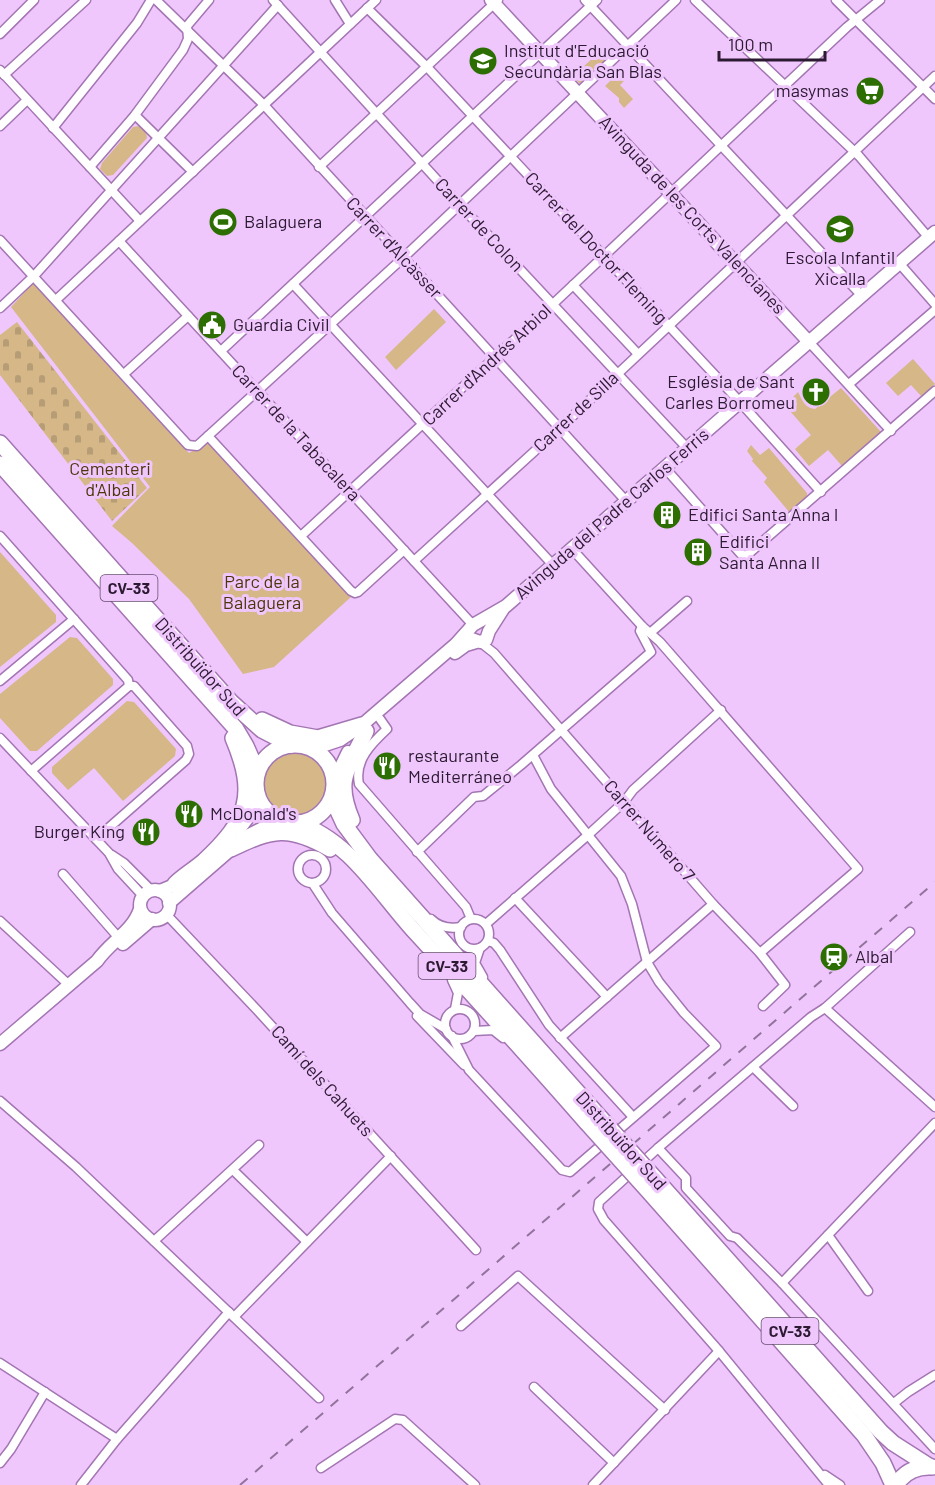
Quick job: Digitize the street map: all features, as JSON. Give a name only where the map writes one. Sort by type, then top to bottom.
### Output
[{"type":"highway","name":"Distribuïdor Sud","points":[[0,442],[228,709],[257,771]]},
{"type":"highway","name":"Distribuïdor Sud","points":[[0,464],[228,709],[291,745]]},
{"type":"highway","points":[[228,709],[305,736],[327,737],[364,728]]},
{"type":"highway","points":[[176,884],[215,850],[233,828],[246,805],[248,795],[243,767],[228,709]]},
{"type":"highway","points":[[364,728],[347,769],[342,788],[365,863]]},
{"type":"highway","points":[[257,771],[262,761],[270,753],[280,747],[291,745]]},
{"type":"highway","name":"CV-33","points":[[291,745],[302,745],[313,749]]},
{"type":"highway","points":[[297,823],[318,816],[332,798],[334,781],[327,762],[313,749]]},
{"type":"highway","name":"CV-33","points":[[257,771],[257,795]]},
{"type":"highway","points":[[257,795],[262,806],[279,820]]},
{"type":"highway","name":"Distribuïdor Sud","points":[[332,798],[365,863],[400,915],[542,1072],[592,1118]]},
{"type":"highway","name":"CV-33","points":[[279,820],[297,823]]},
{"type":"highway","name":"Distribuïdor Sud","points":[[297,823],[313,828],[328,837],[365,863],[404,897],[545,1054],[592,1118],[656,1190],[881,1432],[893,1443],[932,1467]]},
{"type":"highway","points":[[231,849],[268,834],[287,831],[365,863]]},
{"type":"highway","name":"Distribuïdor Sud","points":[[656,1190],[864,1435],[884,1463],[894,1485]]},
{"type":"highway","name":"CV-33","points":[[894,1485],[908,1472],[932,1467]]},
{"type":"street","points":[[0,34],[34,0]]},
{"type":"street","points":[[86,0],[2,73],[140,221]]},
{"type":"street","points":[[53,128],[153,0]]},
{"type":"street","name":"Carrer d'Alcàsser","points":[[153,0],[264,105],[626,501]]},
{"type":"street","points":[[90,167],[135,115],[183,50],[188,39],[187,26],[209,0]]},
{"type":"street","points":[[335,0],[350,24]]},
{"type":"street","points":[[56,300],[376,0]]},
{"type":"street","points":[[0,240],[192,447],[197,446],[403,258],[676,0]]},
{"type":"street","points":[[694,0],[855,152],[932,235]]},
{"type":"street","points":[[836,0],[935,99]]},
{"type":"street","name":"Carrer d'Andrés Arbiol","points":[[301,536],[553,304],[855,19],[880,0]]},
{"type":"street","points":[[319,167],[495,1]]},
{"type":"street","name":"Avinguda de les Corts Valencianes","points":[[495,1],[891,430]]},
{"type":"street","points":[[0,308],[34,276],[222,66],[275,2]]},
{"type":"street","name":"Carrer de Colon","points":[[275,2],[422,164],[687,448]]},
{"type":"street","points":[[220,351],[541,53],[591,2],[628,46],[862,296]]},
{"type":"street","name":"Carrer del Doctor Fleming","points":[[367,9],[426,67],[740,402],[821,492]]},
{"type":"street","name":"Carrer de Silla","points":[[414,561],[560,428],[935,76]]},
{"type":"street","points":[[0,126],[27,100]]},
{"type":"street","points":[[135,115],[193,172]]},
{"type":"street","name":"Avinguda del Padre Carlos Ferris","points":[[479,633],[506,606],[932,235]]},
{"type":"street","name":"Carrer de la Tabacalera","points":[[119,241],[479,633]]},
{"type":"street","points":[[899,263],[935,304]]},
{"type":"street","points":[[293,284],[553,565]]},
{"type":"street","points":[[573,285],[638,354]]},
{"type":"street","points":[[849,384],[935,310]]},
{"type":"street","points":[[124,374],[188,316]]},
{"type":"street","points":[[665,468],[741,555],[745,556],[935,391]]},
{"type":"street","points":[[208,436],[355,593],[404,550]]},
{"type":"street","points":[[0,536],[128,680],[129,686]]},
{"type":"street","points":[[572,549],[721,710],[858,869],[760,953]]},
{"type":"street","points":[[650,633],[687,601]]},
{"type":"street","points":[[0,681],[74,620]]},
{"type":"street","points":[[417,852],[474,797],[483,796],[651,652],[640,631],[642,626]]},
{"type":"street","points":[[313,749],[340,740],[380,719],[479,633]]},
{"type":"street","points":[[334,781],[349,750],[364,728],[479,633]]},
{"type":"street","name":"Carrer Número 7","points":[[479,633],[712,904],[760,953],[785,985],[763,1005]]},
{"type":"street","points":[[31,771],[129,686],[134,686],[187,746],[189,754],[186,760],[96,839]]},
{"type":"street","points":[[486,924],[588,835],[624,802],[633,790],[721,710]]},
{"type":"street","points":[[380,719],[387,729],[369,746],[361,760],[359,784],[465,907],[471,919]]},
{"type":"street","points":[[0,738],[109,853],[124,863],[148,897],[145,916],[152,919],[159,919],[231,849],[253,832],[279,820]]},
{"type":"street","points":[[410,1002],[414,1012],[562,1170],[570,1172],[716,1046],[684,1013],[658,981],[647,962],[632,904],[621,876],[551,789],[532,755]]},
{"type":"street","points":[[0,1044],[97,961],[134,923],[148,897],[184,881],[201,869],[228,843],[250,815],[257,795]]},
{"type":"street","points":[[63,874],[118,937]]},
{"type":"street","points":[[313,884],[332,913],[410,1002],[427,1018],[449,1033],[465,1038]]},
{"type":"street","points":[[148,897],[166,895],[168,908]]},
{"type":"street","points":[[404,897],[416,904],[440,926],[461,927],[471,919],[486,924],[489,932],[488,941],[480,948],[476,957],[477,970],[535,1037],[545,1054]]},
{"type":"street","points":[[515,898],[607,997]]},
{"type":"street","points":[[560,1038],[712,904]]},
{"type":"street","name":"Camí dels Cahuets","points":[[168,908],[258,1011],[476,1250]]},
{"type":"street","points":[[400,915],[405,925],[453,981],[458,993],[455,1009],[447,1016],[427,1018]]},
{"type":"street","points":[[97,961],[108,956],[152,919]]},
{"type":"street","points":[[0,921],[69,985]]},
{"type":"street","points":[[461,927],[460,937],[465,946],[480,948]]},
{"type":"street","points":[[829,1485],[719,1351],[604,1220],[598,1209],[599,1202],[658,1148],[811,1017],[825,1008],[910,932]]},
{"type":"street","points":[[488,941],[494,943],[500,950],[549,1025],[633,1117]]},
{"type":"street","points":[[825,1008],[935,1107]]},
{"type":"street","points":[[455,1009],[464,1009],[472,1014],[475,1022],[474,1030],[465,1038],[462,1055]]},
{"type":"street","points":[[447,1016],[449,1033],[469,1070]]},
{"type":"street","points":[[474,1030],[493,1030],[542,1072]]},
{"type":"street","points":[[753,1066],[793,1107]]},
{"type":"street","points":[[0,1101],[76,1167],[319,1398]]},
{"type":"street","points":[[782,1283],[935,1123]]},
{"type":"street","points":[[154,1241],[259,1145]]},
{"type":"street","points":[[658,1148],[686,1179],[686,1188],[730,1236],[736,1238],[782,1283],[935,1449]]},
{"type":"street","points":[[81,1485],[117,1439],[232,1315],[391,1156]]},
{"type":"street","points":[[233,1170],[307,1242]]},
{"type":"street","points":[[828,1235],[868,1291]]},
{"type":"street","points":[[461,1326],[518,1276],[665,1410]]},
{"type":"street","points":[[593,1485],[719,1351]]},
{"type":"street","points":[[0,1363],[117,1439]]},
{"type":"street","points":[[894,1404],[935,1375]]},
{"type":"street","points":[[534,1387],[614,1463]]},
{"type":"street","points":[[0,1463],[45,1392]]},
{"type":"street","points":[[321,1468],[395,1419],[403,1420],[475,1485]]},
{"type":"street","points":[[815,1468],[840,1485]]},
{"type":"green space","points":[[605,47],[607,50],[603,54],[607,59],[580,84],[573,76]]},
{"type":"green space","points":[[617,74],[624,81],[620,85],[633,99],[624,108],[619,98],[605,86]]},
{"type":"green space","points":[[139,126],[146,132],[147,138],[113,175],[107,176],[100,169],[102,163],[133,127]]},
{"type":"green space","name":"Parc de la Balaguera","points":[[34,282],[189,453],[209,441],[352,596],[274,667],[243,674],[189,599],[112,526],[150,487],[11,307]]},
{"type":"green space","points":[[434,309],[446,322],[396,370],[385,357]]},
{"type":"green space","name":"Cementeri d'Albal","points":[[17,322],[147,488],[112,521],[0,375],[0,335]]},
{"type":"green space","points":[[913,359],[935,384],[922,397],[911,385],[898,396],[886,383]]},
{"type":"green space","points":[[841,388],[881,432],[842,466],[828,450],[809,466],[795,449],[811,435],[790,411],[797,404],[792,398],[798,392],[806,405],[815,409]]},
{"type":"green space","points":[[751,445],[760,455],[769,448],[807,493],[807,498],[790,513],[764,482],[767,478],[752,461],[747,451]]},
{"type":"green space","points":[[0,552],[56,615],[56,622],[0,667]]},
{"type":"green space","points":[[70,637],[77,638],[113,679],[113,685],[37,751],[30,751],[0,718],[0,694]]},
{"type":"green space","points":[[127,701],[134,702],[176,749],[175,756],[123,801],[94,768],[68,790],[52,773],[52,767]]},
{"type":"green space","points":[[288,751],[302,751],[314,756],[323,765],[328,784],[326,797],[319,808],[302,817],[288,817],[276,812],[267,803],[262,791],[262,777],[267,765],[276,756]]},
{"type":"railway","points":[[240,1485],[935,882]]},
{"type":"place","name":"Institut d'Educació Secundària San Blas","points":[[483,61]]},
{"type":"place","name":"masymas","points":[[870,91]]},
{"type":"place","name":"Balaguera","points":[[223,222]]},
{"type":"place","name":"Escola Infantil Xicalla","points":[[840,229]]},
{"type":"place","name":"Guardia Civil","points":[[212,325]]},
{"type":"place","name":"Església de Sant Carles Borromeu","points":[[816,392]]},
{"type":"place","name":"Edifici Santa Anna I","points":[[667,515]]},
{"type":"place","name":"Edifici Santa Anna II","points":[[698,552]]},
{"type":"place","name":"restaurante Mediterráneo","points":[[387,766]]},
{"type":"place","name":"McDonald's","points":[[189,814]]},
{"type":"place","name":"Burger King","points":[[146,832]]},
{"type":"place","name":"Albal","points":[[834,957]]}]
